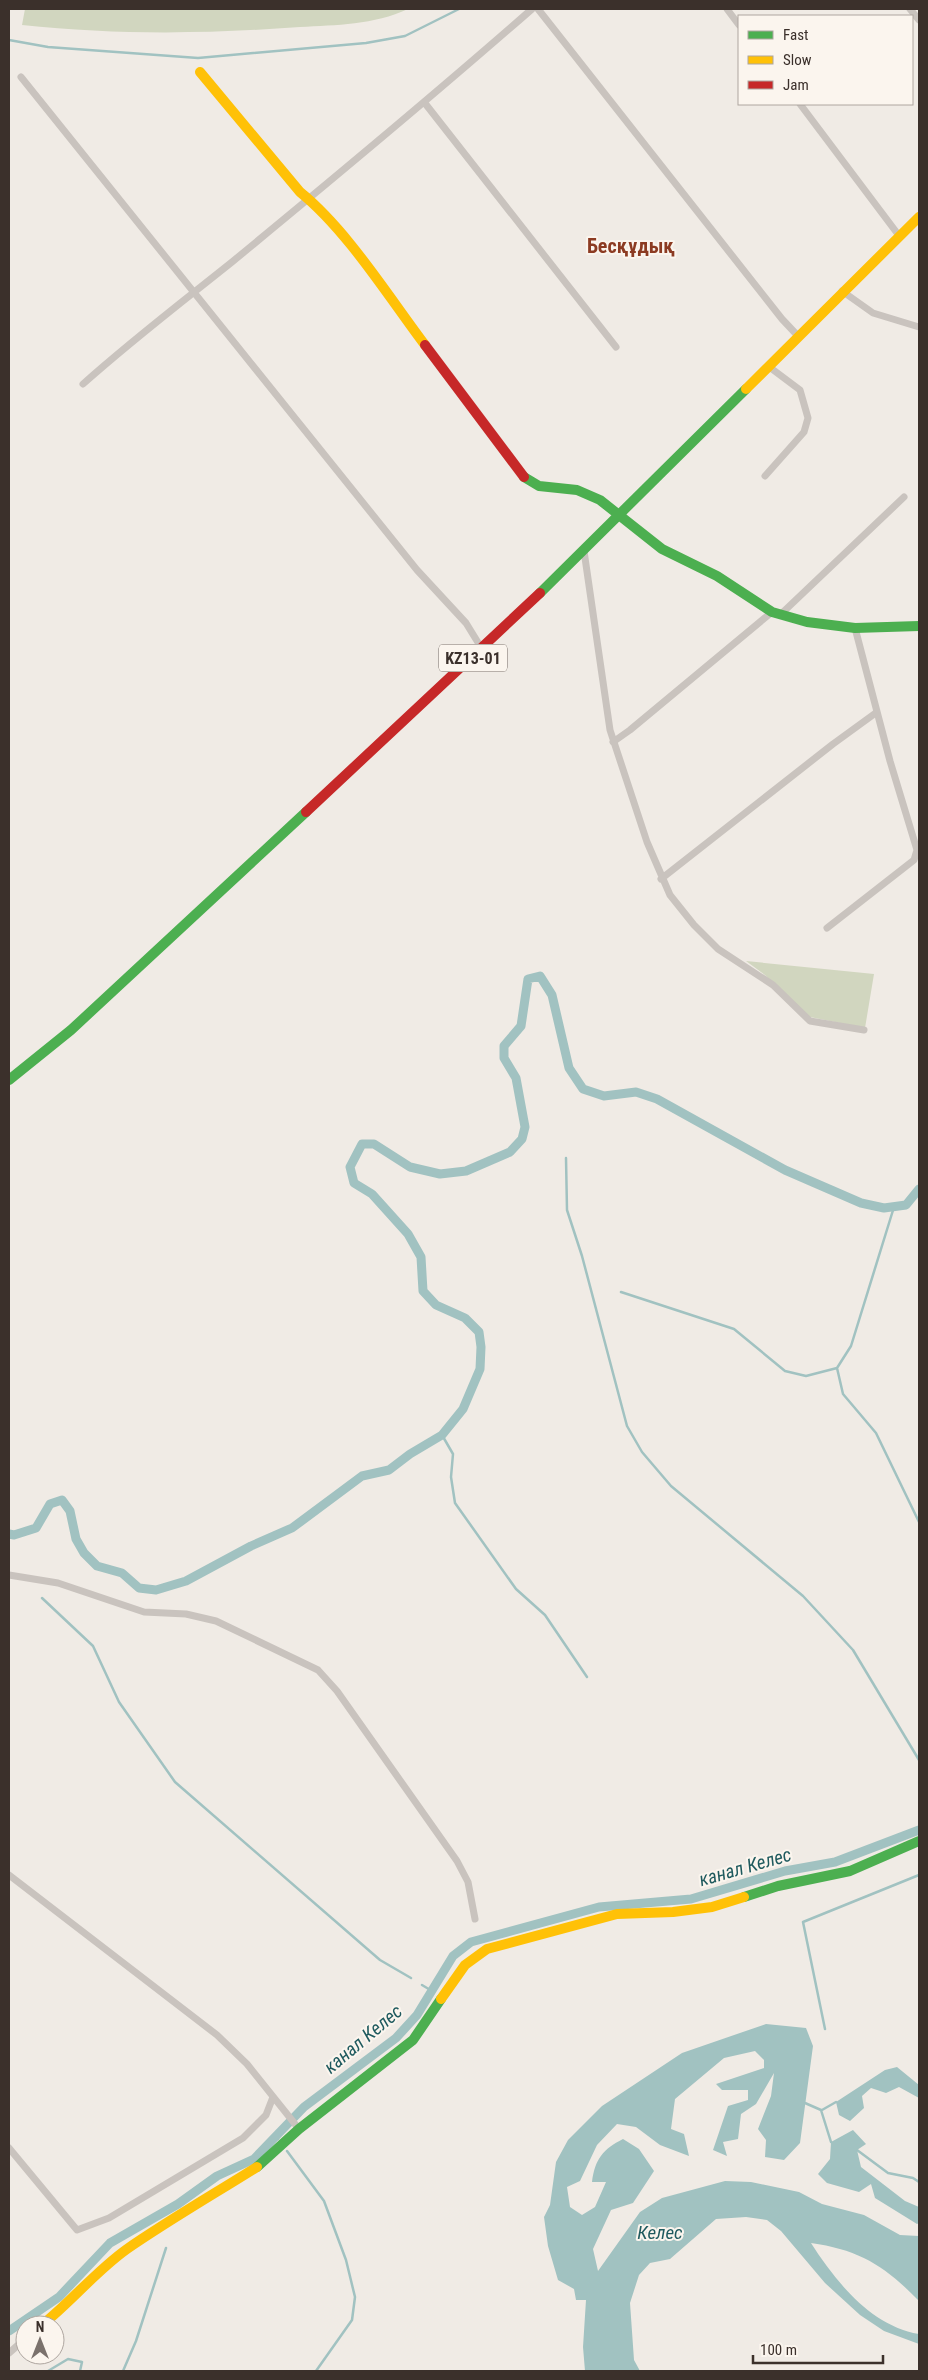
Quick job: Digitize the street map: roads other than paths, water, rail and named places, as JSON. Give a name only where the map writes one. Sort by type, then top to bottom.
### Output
[{"type":"main road","points":[[200,72],[358,256],[525,478],[539,486],[568,488],[583,492],[600,500],[662,549],[717,576],[776,613],[807,622],[855,628],[919,626]]},
{"type":"main road","name":"KZ13-01","points":[[9,1080],[78,1024],[482,649],[621,515],[842,291],[919,217]]},
{"type":"main road","points":[[55,2315],[67,2306],[99,2271],[127,2249],[262,2164],[299,2129],[413,2040],[465,1965],[487,1948],[617,1914],[673,1912],[712,1907],[778,1886],[850,1870],[919,1841]]},
{"type":"street","points":[[83,384],[133,340],[308,199],[532,9]]},
{"type":"street","points":[[538,9],[782,319],[798,336]]},
{"type":"street","points":[[726,9],[738,24]]},
{"type":"street","points":[[910,9],[919,20]]},
{"type":"street","points":[[21,77],[193,292],[339,470],[417,570],[466,624],[482,649]]},
{"type":"street","points":[[424,102],[616,347]]},
{"type":"street","points":[[801,105],[900,237]]},
{"type":"street","points":[[842,291],[873,313],[919,327]]},
{"type":"street","points":[[765,476],[804,432],[808,418],[800,390],[768,366]]},
{"type":"street","points":[[613,742],[776,613],[904,497]]},
{"type":"street","points":[[584,550],[613,742],[661,879],[684,913],[718,949],[773,985],[802,1015],[818,1023],[864,1030]]},
{"type":"street","points":[[827,928],[914,860],[916,855],[916,843],[877,712],[855,628]]},
{"type":"street","points":[[661,879],[832,744],[877,712]]},
{"type":"street","points":[[9,1575],[58,1583],[144,1612],[186,1614],[216,1621],[318,1670],[337,1691],[457,1861],[468,1882],[474,1919]]},
{"type":"street","points":[[9,1875],[217,2035],[247,2064],[299,2129]]},
{"type":"street","points":[[9,2148],[77,2230],[109,2218],[243,2138],[266,2115],[273,2097]]},
{"type":"water","name":"Келес","points":[[766,2024],[806,2028],[813,2046],[800,2143],[784,2160],[765,2157],[766,2140],[758,2129],[771,2096],[774,2073],[756,2104],[741,2114],[738,2139],[723,2142],[727,2156],[713,2150],[728,2106],[748,2100],[748,2090],[722,2090],[716,2084],[764,2068],[764,2060],[755,2051],[724,2058],[675,2099],[671,2129],[684,2134],[689,2156],[660,2145],[636,2127],[617,2124],[597,2145],[580,2181],[567,2187],[570,2207],[582,2215],[595,2207],[606,2182],[592,2182],[595,2167],[605,2151],[623,2139],[639,2149],[654,2171],[633,2203],[611,2210],[593,2249],[598,2271],[640,2212],[662,2198],[725,2181],[751,2182],[799,2192],[822,2204],[864,2215],[900,2235],[919,2236],[919,2301],[895,2278],[858,2255],[811,2243],[832,2273],[856,2300],[885,2322],[919,2334],[919,2344],[884,2331],[860,2315],[825,2283],[781,2231],[767,2220],[746,2217],[716,2219],[670,2259],[650,2263],[639,2275],[630,2303],[634,2360],[640,2371],[585,2371],[583,2347],[586,2300],[576,2300],[574,2289],[558,2280],[548,2246],[544,2217],[550,2205],[556,2162],[568,2140],[602,2106],[682,2053]]},
{"type":"water","points":[[897,2067],[919,2085],[919,2098],[899,2087],[886,2093],[871,2088],[862,2096],[864,2108],[850,2121],[839,2115],[836,2102],[885,2070]]},
{"type":"water","points":[[853,2130],[866,2144],[857,2150],[861,2167],[905,2201],[919,2207],[919,2223],[917,2224],[875,2198],[871,2184],[859,2192],[827,2183],[818,2174],[830,2159],[831,2142]]},
{"type":"waterway","points":[[9,40],[48,47],[198,58],[366,43],[405,36],[459,9]]},
{"type":"waterway","points":[[9,1534],[14,1535],[36,1528],[50,1504],[62,1500],[70,1511],[76,1539],[84,1553],[97,1566],[122,1573],[139,1588],[156,1590],[186,1581],[251,1546],[292,1528],[362,1476],[389,1470],[410,1454],[442,1435],[463,1409],[480,1369],[481,1347],[479,1332],[465,1318],[436,1305],[423,1291],[421,1257],[408,1234],[372,1194],[354,1183],[350,1167],[362,1144],[374,1144],[410,1167],[440,1174],[466,1171],[510,1152],[522,1139],[525,1127],[516,1078],[504,1058],[504,1046],[521,1026],[528,979],[540,976],[552,995],[569,1068],[583,1089],[604,1096],[636,1092],[657,1099],[785,1170],[861,1203],[884,1208],[906,1205],[919,1189]]},
{"type":"waterway","points":[[566,1158],[567,1210],[582,1256],[627,1426],[642,1452],[671,1486],[803,1596],[853,1650],[919,1760]]},
{"type":"waterway","points":[[621,1292],[734,1329],[785,1371],[806,1376],[837,1368],[851,1346],[894,1207]]},
{"type":"waterway","points":[[837,1368],[843,1394],[876,1433],[919,1522]]},
{"type":"waterway","points":[[442,1435],[453,1454],[451,1477],[455,1503],[516,1589],[545,1615],[587,1677]]},
{"type":"waterway","points":[[42,1598],[93,1646],[119,1702],[175,1782],[380,1960],[411,1978]]},
{"type":"waterway","name":"канал Келес","points":[[9,2331],[59,2297],[110,2243],[178,2204],[217,2176],[254,2159],[304,2107],[396,2038],[417,2015],[453,1956],[471,1942],[599,1907],[691,1899],[785,1871],[835,1862],[919,1830]]},
{"type":"waterway","points":[[825,2029],[803,1922],[919,1875]]},
{"type":"waterway","points":[[422,1985],[432,1991]]},
{"type":"waterway","points":[[822,2110],[836,2102]]},
{"type":"waterway","points":[[805,2103],[821,2110],[831,2142]]},
{"type":"waterway","name":"канал Келес","points":[[275,2136],[278,2139]]},
{"type":"waterway","points":[[857,2150],[888,2173],[913,2178],[919,2182]]},
{"type":"waterway","points":[[287,2151],[324,2201],[346,2260],[355,2297],[352,2320],[316,2371]]},
{"type":"waterway","points":[[123,2371],[136,2341],[166,2248]]},
{"type":"waterway","points":[[48,2371],[68,2359],[82,2362],[80,2371]]},
{"type":"district","name":"Бесқұдық","points":[[631,246]]}]
